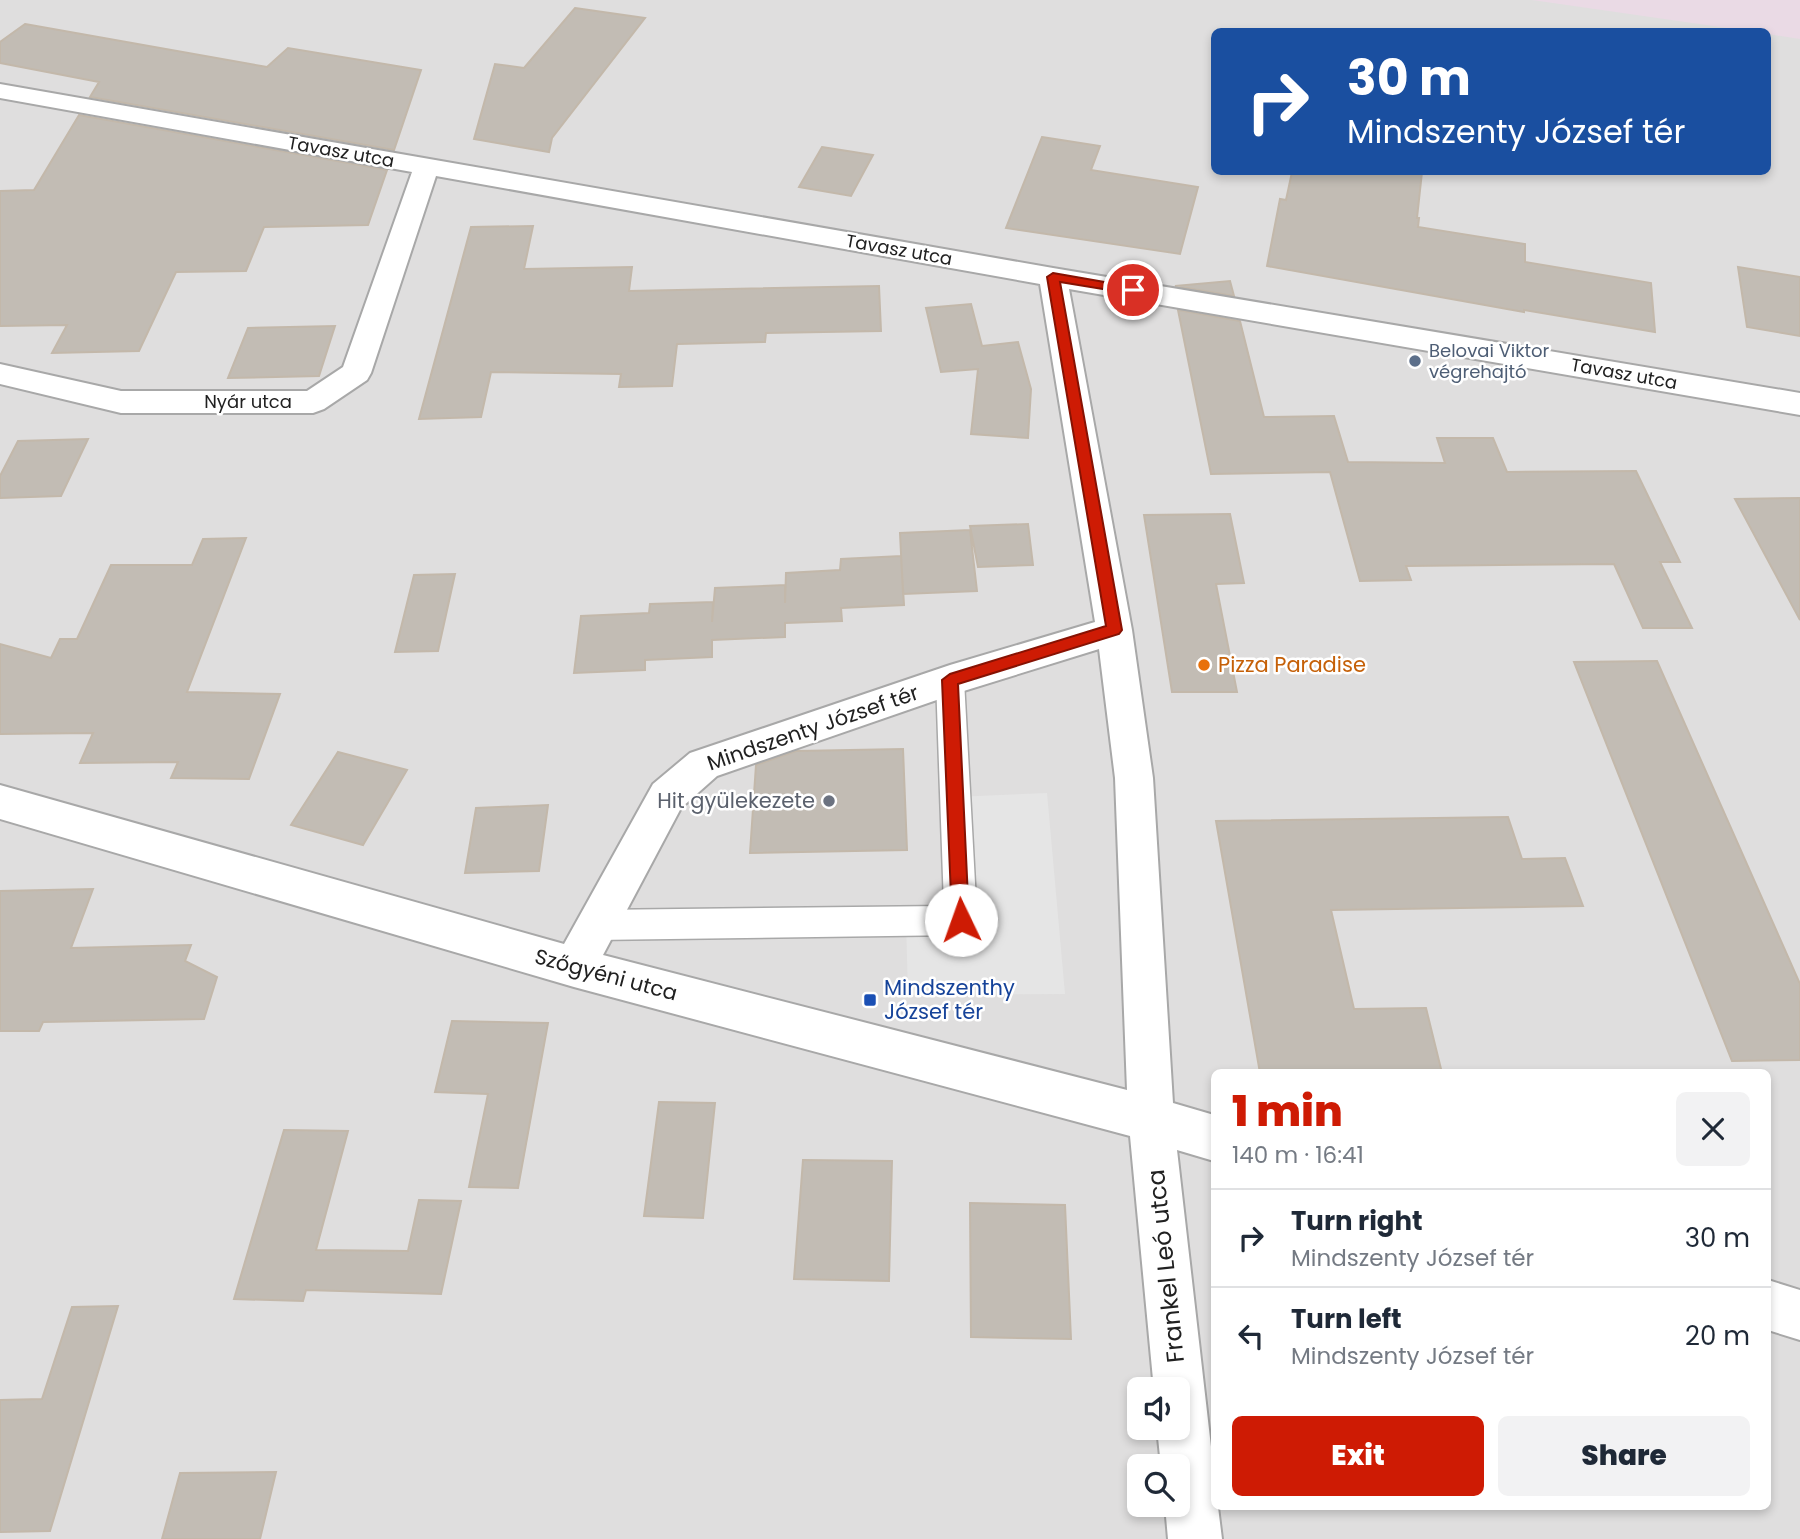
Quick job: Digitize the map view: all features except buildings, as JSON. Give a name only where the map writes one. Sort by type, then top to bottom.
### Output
[{"type":"street","name":"Tavasz utca","points":[[0,90],[428,168],[1800,404]]},
{"type":"street","name":"Nyár utca","points":[[0,374],[121,402],[313,402],[356,373],[422,177],[428,168]]},
{"type":"street","points":[[1053,277],[1114,630],[1134,778],[1151,1119]]},
{"type":"street","name":"Mindszenty József tér","points":[[574,967],[667,796],[704,764],[950,680],[1114,630]]},
{"type":"street","name":"Szőgyéni utca","points":[[0,802],[574,967],[1211,1137]]},
{"type":"street","name":"Frankel Leó utca","points":[[1151,1119],[1195,1539]]},
{"type":"street","points":[[1771,1306],[1800,1315]]},
{"type":"lane","points":[[595,925],[961,920],[950,680]]},
{"type":"shaded area","points":[[0,0],[1800,0],[1800,1539],[0,1539]]},
{"type":"shaded area","points":[[1532,0],[1800,0],[1800,39],[1771,34],[1771,28],[1727,28]]},
{"type":"shaded area","points":[[1047,793],[1065,994],[908,995],[906,920],[961,919],[955,797]]},
{"type":"place","name":"Belovai Viktor végrehajtó","points":[[1415,361]]},
{"type":"place","name":"Pizza Paradise","points":[[1204,665]]},
{"type":"place","name":"Hit gyülekezete","points":[[829,801]]},
{"type":"place","name":"Mindszenthy József tér","points":[[870,1000]]},
{"type":"route","points":[[961,920],[950,680],[1114,630],[1053,277],[1133,290]]}]
